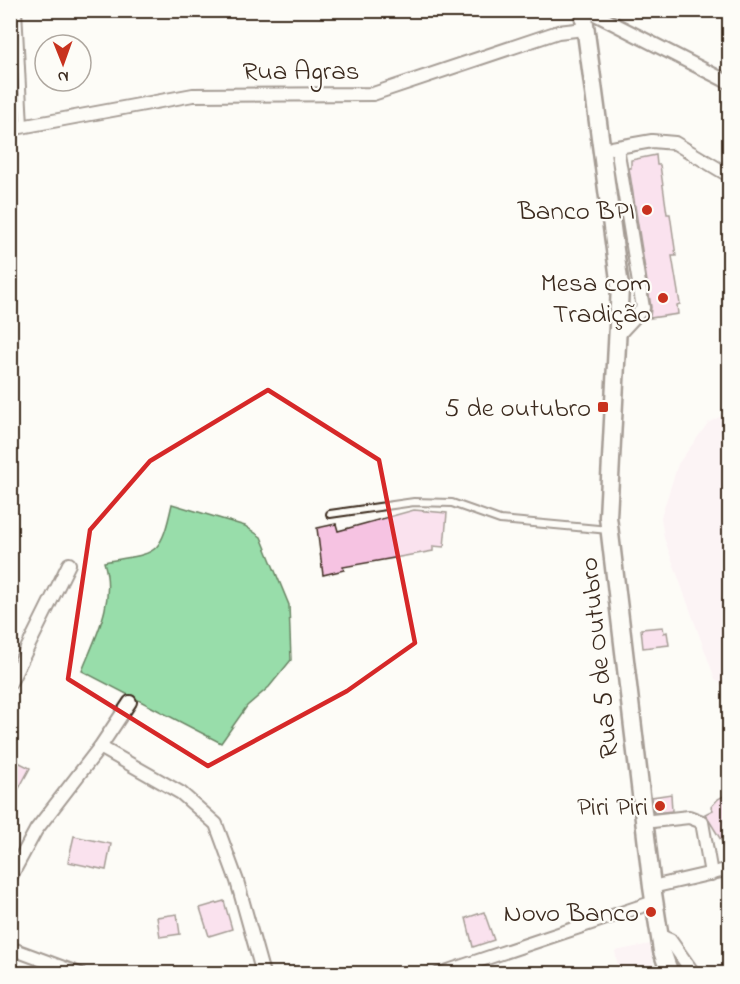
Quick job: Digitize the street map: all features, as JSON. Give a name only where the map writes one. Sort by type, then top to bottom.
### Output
[{"type":"street","name":"Rua 5 de Outubro","points":[[585,10],[585,29],[643,308],[618,335]]},
{"type":"street","points":[[585,10],[729,83]]},
{"type":"street","name":"Rua Agras","points":[[10,129],[193,94],[373,94],[558,32],[585,29]]},
{"type":"street","points":[[609,148],[652,141],[675,143],[729,176]]},
{"type":"street","name":"Rua 5 de Outubro","points":[[609,148],[620,287],[608,517],[643,822],[660,936],[670,974]]},
{"type":"street","points":[[10,684],[69,564]]},
{"type":"street","points":[[10,879],[36,830],[100,747],[130,702]]},
{"type":"street","points":[[100,747],[181,793],[216,824],[237,881],[263,974]]},
{"type":"street","points":[[643,822],[690,817],[702,822],[711,874]]},
{"type":"street","points":[[439,974],[729,869]]},
{"type":"street","points":[[660,936],[670,940],[694,974]]},
{"type":"street","points":[[10,948],[80,974]]},
{"type":"lane","points":[[18,10],[24,126]]},
{"type":"lane","points":[[330,514],[414,502],[452,503],[500,520],[610,530]]},
{"type":"highlighted area","points":[[268,390],[379,460],[415,643],[347,691],[208,766],[68,679],[90,530],[150,461]]},
{"type":"shaded area","points":[[729,412],[729,690],[715,679],[664,538],[661,517],[678,464],[708,423]]},
{"type":"shaded area","points":[[650,944],[654,968],[619,973],[615,951]]},
{"type":"green space","points":[[172,504],[245,526],[261,537],[289,605],[291,660],[269,687],[247,706],[221,743],[82,671],[103,618],[106,604],[108,590],[104,562],[145,554],[153,550],[164,535]]},
{"type":"green space","points":[[722,618],[729,618],[729,674],[724,674]]},
{"type":"building","points":[[656,155],[657,165],[660,165],[667,214],[670,214],[676,256],[672,256],[680,304],[677,305],[678,314],[650,318],[651,307],[629,168],[631,168],[631,160]]},
{"type":"building","points":[[414,510],[447,513],[444,547],[433,546],[433,551],[343,567],[344,570],[323,575],[317,528],[336,524],[338,531]]},
{"type":"building","points":[[663,627],[664,633],[667,632],[669,645],[643,648],[641,629]]},
{"type":"building","points":[[10,758],[30,768],[10,805]]},
{"type":"building","points":[[729,793],[729,853],[705,814],[713,810],[711,807],[718,799]]},
{"type":"building","name":"Piri Piri","points":[[671,794],[672,811],[654,813],[652,797]]},
{"type":"building","points":[[74,836],[111,844],[106,870],[68,862]]},
{"type":"building","points":[[224,901],[232,929],[209,936],[200,908]]},
{"type":"building","points":[[484,912],[494,940],[473,947],[466,918]]},
{"type":"building","points":[[177,914],[180,934],[160,937],[157,917]]},
{"type":"place","name":"Banco BPI","points":[[647,210]]},
{"type":"place","name":"Mesa com Tradição","points":[[663,298]]},
{"type":"place","name":"5 de outubro","points":[[603,407]]},
{"type":"place","name":"Piri Piri","points":[[660,806]]},
{"type":"place","name":"Novo Banco","points":[[651,912]]}]
